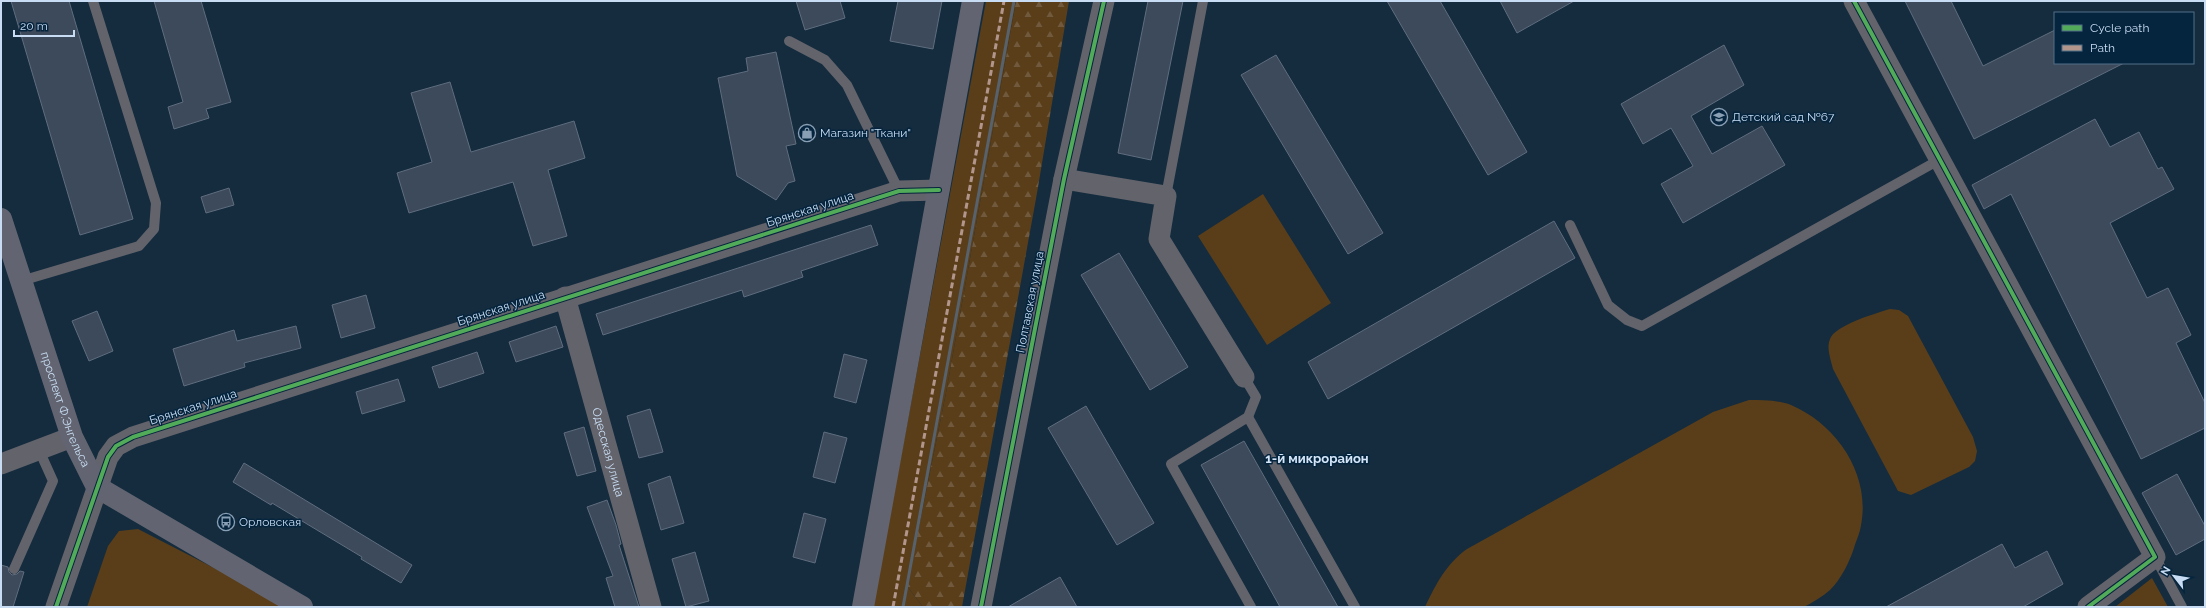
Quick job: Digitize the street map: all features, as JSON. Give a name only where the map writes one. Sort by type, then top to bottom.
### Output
[{"type":"street","points":[[863,607],[973,1]]},
{"type":"street","name":"Полтавская улица","points":[[981,607],[1064,179],[1104,1]]},
{"type":"street","points":[[1854,1],[2156,557],[2088,607]]},
{"type":"street","points":[[1064,179],[1166,196],[1160,239],[1244,377]]},
{"type":"street","name":"Брянская улица","points":[[56,607],[108,457],[116,446],[133,437],[565,297],[899,191],[939,190]]},
{"type":"street","name":"проспект Ф.Энгельса","points":[[1,219],[72,437],[97,487]]},
{"type":"street","name":"Одесская улица","points":[[565,297],[651,607]]},
{"type":"street","points":[[1,464],[72,437]]},
{"type":"street","points":[[97,487],[302,607]]},
{"type":"lane","points":[[21,281],[139,246],[154,230],[156,204],[93,1]]},
{"type":"lane","points":[[1166,196],[1202,1]]},
{"type":"lane","points":[[789,41],[825,60],[847,84],[899,191]]},
{"type":"lane","points":[[1570,225],[1608,305],[1627,320],[1642,326],[1939,160]]},
{"type":"lane","points":[[1244,377],[1256,396],[1248,417],[1171,464],[1251,607]]},
{"type":"lane","points":[[1248,417],[1355,607]]},
{"type":"lane","points":[[14,569],[53,481],[39,450]]},
{"type":"lane","points":[[2156,557],[2182,607]]},
{"type":"green space","points":[[986,1],[1016,1],[946,393],[907,586],[923,607],[873,607]]},
{"type":"green space","points":[[1016,1],[1069,1],[1037,193],[962,607],[923,607],[907,586],[946,393]]},
{"type":"green space","points":[[1263,194],[1331,303],[1267,345],[1198,236]]},
{"type":"green space","points":[[1890,309],[1899,310],[1908,316],[1973,437],[1977,451],[1975,461],[1969,467],[1911,495],[1898,491],[1833,369],[1829,350],[1830,339],[1833,334],[1840,329],[1857,320]]},
{"type":"green space","points":[[1749,400],[1781,402],[1791,405],[1807,414],[1836,438],[1847,453],[1855,470],[1861,487],[1863,506],[1860,531],[1850,559],[1841,576],[1834,586],[1824,595],[1804,607],[1425,607],[1447,568],[1467,549],[1713,412]]},
{"type":"green space","points":[[138,529],[261,592],[285,607],[87,607],[108,546],[119,531]]},
{"type":"green space","points":[[2152,578],[2168,607],[2115,607]]},
{"type":"building","points":[[11,1],[69,1],[133,219],[80,235]]},
{"type":"building","points":[[154,1],[201,1],[231,102],[206,109],[209,118],[174,129],[168,107],[183,102]]},
{"type":"building","points":[[796,1],[840,1],[845,18],[805,30]]},
{"type":"building","points":[[898,1],[942,1],[933,49],[890,41]]},
{"type":"building","points":[[1148,1],[1183,1],[1151,160],[1118,153]]},
{"type":"building","points":[[1387,1],[1440,1],[1527,152],[1488,175]]},
{"type":"building","points":[[1500,1],[1574,1],[1517,33]]},
{"type":"building","points":[[1905,1],[1951,1],[1983,66],[2054,30],[2054,64],[2122,64],[1974,139]]},
{"type":"building","points":[[1724,45],[1744,85],[1691,116],[1712,154],[1762,126],[1785,165],[1683,223],[1661,184],[1693,166],[1671,128],[1643,144],[1621,104]]},
{"type":"building","points":[[776,52],[796,144],[786,146],[795,181],[788,183],[776,200],[737,176],[718,78],[748,71],[746,58]]},
{"type":"building","points":[[1276,55],[1383,233],[1348,254],[1241,75]]},
{"type":"building","points":[[450,82],[471,152],[574,121],[585,158],[548,170],[567,236],[533,246],[513,182],[409,213],[397,173],[432,162],[411,93]]},
{"type":"building","points":[[2095,119],[2110,147],[2139,132],[2158,169],[2162,167],[2174,189],[2110,223],[2147,298],[2168,288],[2191,335],[2176,343],[2205,403],[2205,428],[2141,459],[2011,194],[1984,209],[1972,185]]},
{"type":"building","points":[[229,188],[234,205],[206,213],[201,197]]},
{"type":"building","points":[[1554,221],[1575,258],[1328,399],[1308,362]]},
{"type":"building","points":[[871,225],[878,245],[801,271],[803,277],[744,297],[742,290],[603,335],[596,314]]},
{"type":"building","points":[[1119,253],[1188,367],[1150,390],[1081,275]]},
{"type":"building","points":[[366,295],[375,328],[341,338],[332,305]]},
{"type":"building","points":[[97,311],[113,351],[89,361],[72,321]]},
{"type":"building","points":[[296,326],[301,348],[244,363],[245,367],[184,386],[173,349],[234,330],[237,341]]},
{"type":"building","points":[[556,326],[563,347],[516,362],[509,342]]},
{"type":"building","points":[[477,352],[484,373],[439,388],[432,367]]},
{"type":"building","points":[[844,354],[867,360],[856,403],[834,397]]},
{"type":"building","points":[[398,379],[405,401],[362,414],[356,392]]},
{"type":"building","points":[[1086,406],[1154,523],[1117,545],[1048,428]]},
{"type":"building","points":[[650,409],[663,452],[639,458],[627,416]]},
{"type":"building","points":[[584,427],[596,471],[577,476],[564,433]]},
{"type":"building","points":[[824,432],[847,438],[835,483],[813,477]]},
{"type":"building","points":[[1244,441],[1338,607],[1280,607],[1201,465]]},
{"type":"building","points":[[244,463],[412,565],[401,583],[361,559],[362,557],[272,503],[271,505],[233,482]]},
{"type":"building","points":[[2177,474],[2205,526],[2205,539],[2176,555],[2142,493]]},
{"type":"building","points":[[670,476],[684,523],[661,530],[648,484]]},
{"type":"building","points":[[607,500],[616,525],[621,544],[619,545],[639,607],[615,607],[606,578],[613,576],[587,507]]},
{"type":"building","points":[[804,513],[826,519],[815,563],[793,557]]},
{"type":"building","points":[[2002,544],[2015,568],[2047,551],[2063,584],[2023,607],[1886,607]]},
{"type":"building","points":[[695,552],[709,601],[686,607],[672,559]]},
{"type":"building","points":[[1,565],[8,567],[9,572],[12,575],[17,574],[20,571],[24,572],[13,607],[1,607]]},
{"type":"building","points":[[1060,577],[1077,607],[1008,607]]},
{"type":"railway","points":[[903,607],[1014,1]]},
{"type":"marked path","points":[[893,607],[1004,1]]},
{"type":"cycle path","points":[[981,607],[1064,179],[1104,1]]},
{"type":"cycle path","points":[[1854,1],[2155,557],[2088,607]]},
{"type":"cycle path","points":[[56,607],[108,457],[116,446],[133,437],[899,191],[939,190]]},
{"type":"place","name":"Детский сад №67","points":[[1719,117]]},
{"type":"place","name":"Магазин \"Ткани\"","points":[[807,133]]},
{"type":"place","name":"Орловская","points":[[226,522]]},
{"type":"district","name":"1-й микрорайон","points":[[1317,458]]}]
